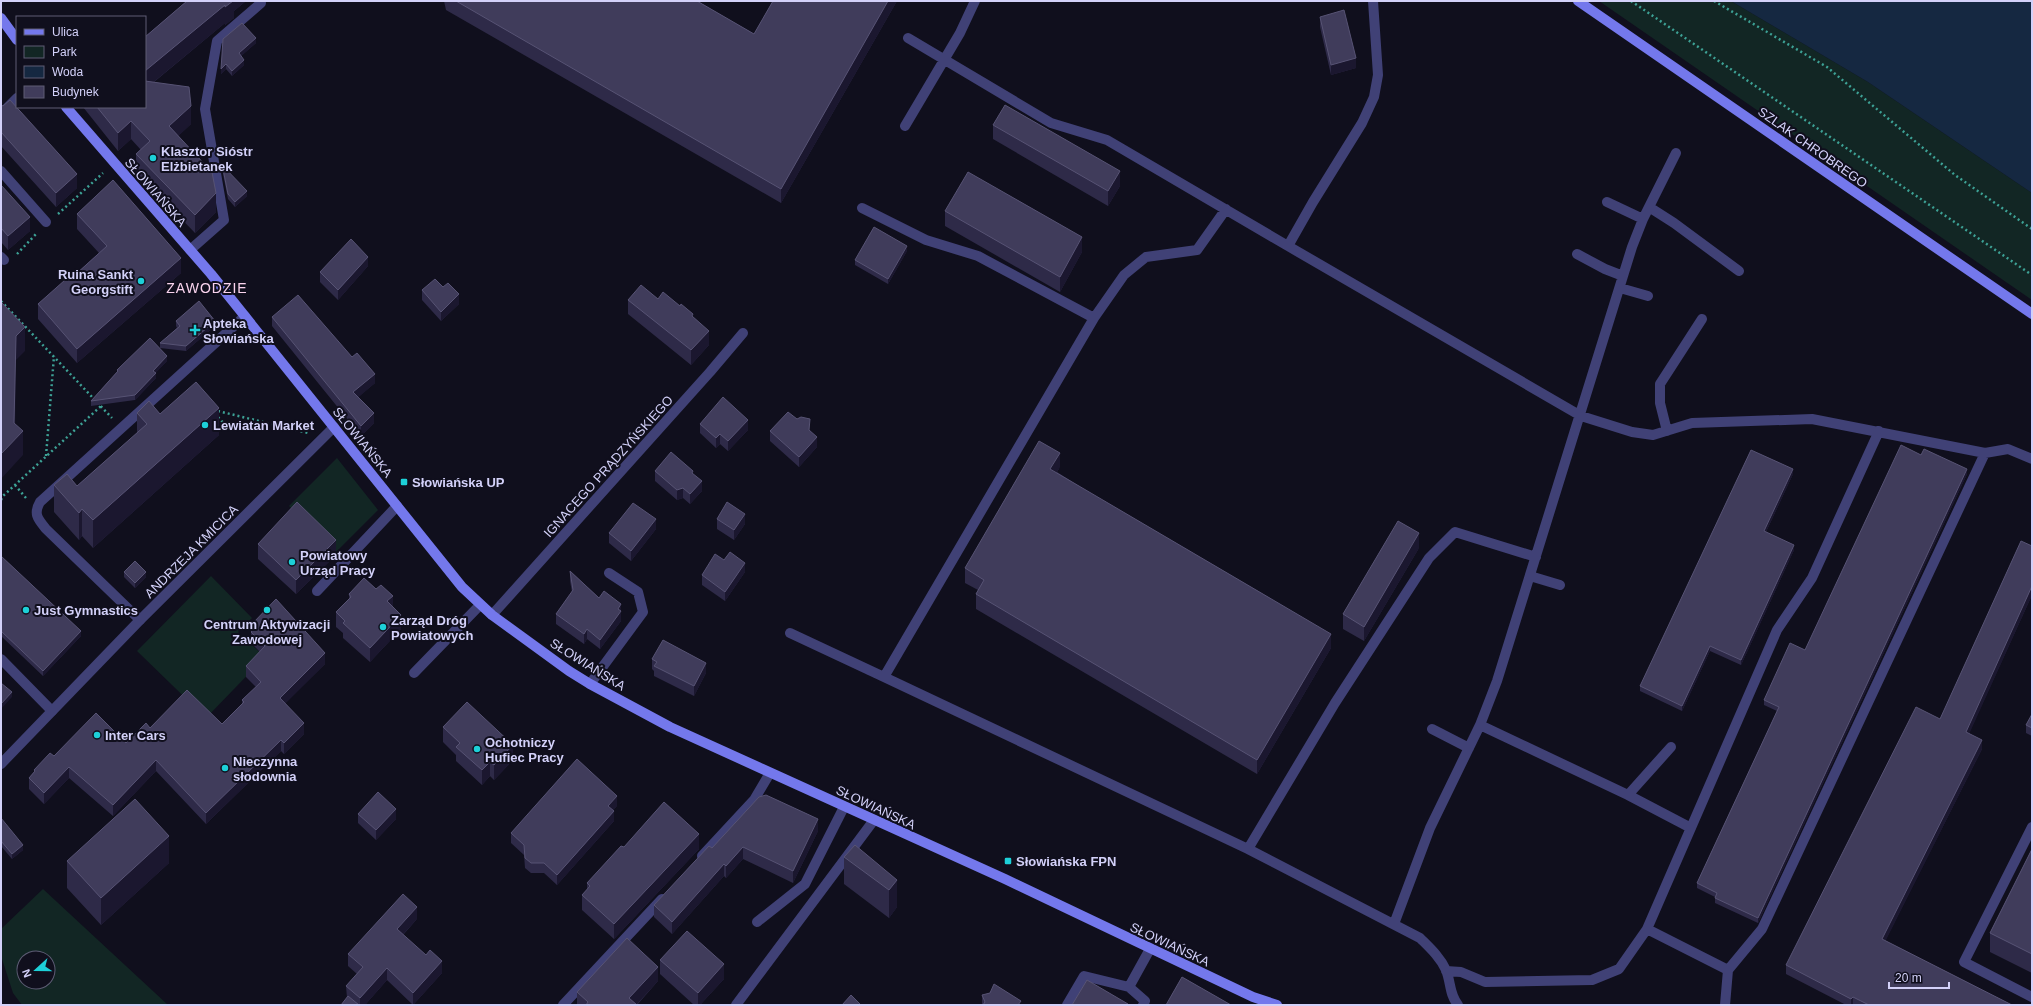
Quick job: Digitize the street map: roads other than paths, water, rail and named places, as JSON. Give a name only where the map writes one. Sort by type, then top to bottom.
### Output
[{"type":"street","points":[[905,126],[945,60],[975,1]]},
{"type":"street","points":[[1288,246],[1313,202],[1362,123],[1374,97],[1378,75],[1373,1]]},
{"type":"street","name":"SZLAK CHROBREGO","points":[[1578,1],[2032,314]]},
{"type":"street","points":[[190,250],[224,220],[205,109],[217,41],[261,3]]},
{"type":"street","points":[[1,18],[16,39]]},
{"type":"street","points":[[908,38],[1052,123],[1108,140],[1581,416],[1632,432],[1653,435],[1692,423],[1812,419],[1880,431],[1985,453],[2008,449],[2032,459]]},
{"type":"street","points":[[1,114],[16,99]]},
{"type":"street","name":"SŁOWIAŃSKA","points":[[67,108],[245,316],[462,587],[492,616],[590,684],[670,727],[1006,879],[1252,997],[1276,1005]]},
{"type":"street","points":[[1394,924],[1430,828],[1480,725],[1497,681],[1581,416],[1623,276],[1643,219],[1676,153]]},
{"type":"street","points":[[1,171],[46,222]]},
{"type":"street","points":[[1607,202],[1643,219]]},
{"type":"street","points":[[1649,207],[1674,223],[1739,271]]},
{"type":"street","points":[[862,208],[926,240],[978,256],[1094,318]]},
{"type":"street","points":[[884,677],[1094,318],[1124,274],[1146,257],[1197,250],[1226,209]]},
{"type":"street","points":[[1577,254],[1605,269],[1623,276]]},
{"type":"street","points":[[1620,288],[1648,296]]},
{"type":"street","points":[[140,620],[36,517],[36,509],[40,502],[245,316]]},
{"type":"street","points":[[1667,430],[1660,403],[1660,384],[1702,319]]},
{"type":"street","name":"IGNACEGO PRĄDZYŃSKIEGO","points":[[492,616],[743,333]]},
{"type":"street","name":"ANDRZEJA KMICICA","points":[[1,764],[140,620],[318,440],[334,427]]},
{"type":"street","points":[[1446,971],[1461,972],[1485,982],[1592,980],[1618,969],[1647,929],[1777,630],[1812,578],[1880,431]]},
{"type":"street","points":[[1725,1005],[1728,970],[1762,929],[1985,453]]},
{"type":"street","points":[[317,591],[397,506]]},
{"type":"street","points":[[1248,849],[1335,703],[1429,558],[1455,532],[1536,557]]},
{"type":"street","points":[[590,684],[643,612],[638,592],[609,573]]},
{"type":"street","points":[[1530,576],[1560,585]]},
{"type":"street","points":[[414,673],[480,605]]},
{"type":"street","points":[[790,633],[1248,849],[1420,938],[1437,954],[1446,971],[1452,997],[1458,1005]]},
{"type":"street","points":[[1,659],[52,710]]},
{"type":"street","points":[[1480,725],[1628,795],[1691,828]]},
{"type":"street","points":[[1432,729],[1469,748]]},
{"type":"street","points":[[1628,795],[1671,747]]},
{"type":"street","points":[[696,863],[754,800],[770,773]]},
{"type":"street","points":[[757,922],[805,884],[844,807]]},
{"type":"street","points":[[736,1005],[874,820]]},
{"type":"street","points":[[2032,827],[1964,962],[2032,997]]},
{"type":"street","points":[[563,1005],[669,891]]},
{"type":"street","points":[[1647,929],[1728,970]]},
{"type":"street","points":[[1129,987],[1150,949]]},
{"type":"street","points":[[1067,1005],[1084,976],[1129,987],[1145,1001],[1143,1005]]},
{"type":"water","points":[[1731,1],[2032,1],[2032,193],[1868,82]]},
{"type":"place","name":"Klasztor Sióstr Elżbietanek","points":[[153,158]]},
{"type":"place","name":"Ruina Sankt Georgstift","points":[[141,281]]},
{"type":"place","name":"Apteka Słowiańska","points":[[195,330]]},
{"type":"place","name":"Lewiatan Market","points":[[205,425]]},
{"type":"place","name":"Słowiańska UP","points":[[404,482]]},
{"type":"place","name":"Powiatowy Urząd Pracy","points":[[292,562]]},
{"type":"place","name":"Just Gymnastics","points":[[26,610]]},
{"type":"place","name":"Centrum Aktywizacji Zawodowej","points":[[267,610]]},
{"type":"place","name":"Zarząd Dróg Powiatowych","points":[[383,627]]},
{"type":"place","name":"Inter Cars","points":[[97,735]]},
{"type":"place","name":"Ochotniczy Hufiec Pracy","points":[[477,749]]},
{"type":"place","name":"Nieczynna słodownia","points":[[225,768]]},
{"type":"place","name":"Słowiańska FPN","points":[[1008,861]]},
{"type":"district","name":"ZAWODZIE","points":[[207,288]]}]
